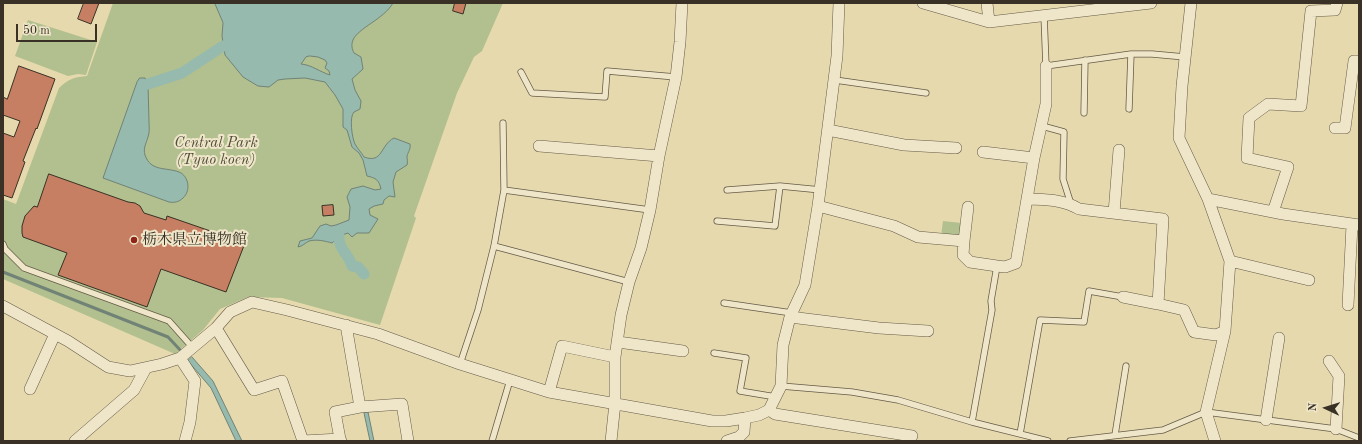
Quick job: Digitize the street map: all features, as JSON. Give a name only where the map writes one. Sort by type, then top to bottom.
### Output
[{"type":"street","points":[[611,441],[615,403],[615,357],[622,315],[650,210],[658,156],[676,77],[682,3]]},
{"type":"street","points":[[3,308],[55,334],[108,367],[130,371],[180,358],[216,328],[230,312],[252,302],[384,336],[460,364],[549,392],[712,421],[726,421],[759,415],[769,410],[777,397],[781,386],[783,345],[791,315],[805,285],[821,190],[835,80],[839,3]]},
{"type":"street","points":[[923,3],[989,22],[1151,3]]},
{"type":"street","points":[[987,3],[989,22]]},
{"type":"street","points":[[1191,3],[1182,86],[1179,138],[1208,199],[1230,261],[1225,331],[1206,412],[1215,441]]},
{"type":"street","points":[[1273,212],[1288,167],[1247,158],[1249,118],[1268,104],[1301,106],[1311,11],[1335,10],[1337,3]]},
{"type":"street","points":[[1335,128],[1346,128],[1354,61],[1359,61]]},
{"type":"street","points":[[968,207],[963,255],[970,262],[1005,267],[1016,263],[1026,199],[1046,104],[1046,66]]},
{"type":"street","points":[[828,130],[904,145],[956,148]]},
{"type":"street","points":[[539,146],[658,156]]},
{"type":"street","points":[[1114,214],[1118,150]]},
{"type":"street","points":[[983,152],[1034,158]]},
{"type":"street","points":[[1026,199],[1062,202],[1071,204],[1079,209],[1163,219],[1158,304]]},
{"type":"street","points":[[1208,199],[1273,212],[1356,225],[1348,305]]},
{"type":"street","points":[[818,206],[894,226],[918,237],[964,242]]},
{"type":"street","points":[[1230,261],[1309,280]]},
{"type":"street","points":[[1123,297],[1184,310],[1194,332],[1216,335],[1225,331]]},
{"type":"street","points":[[791,315],[880,328],[928,331]]},
{"type":"street","points":[[346,325],[360,407]]},
{"type":"street","points":[[216,328],[254,390],[282,381],[303,441],[340,440],[335,412],[360,407],[402,404],[408,441]]},
{"type":"street","points":[[30,389],[55,334]]},
{"type":"street","points":[[1266,420],[1279,338]]},
{"type":"street","points":[[618,342],[683,351]]},
{"type":"street","points":[[549,392],[562,346],[615,357]]},
{"type":"street","points":[[180,358],[195,381],[190,422],[185,441]]},
{"type":"street","points":[[1329,361],[1339,376],[1336,429]]},
{"type":"street","points":[[75,441],[134,390],[146,368]]},
{"type":"street","points":[[769,410],[775,414],[912,436]]},
{"type":"street","points":[[728,441],[744,432],[744,418]]},
{"type":"lane","points":[[1044,15],[1046,66],[1131,54],[1185,57]]},
{"type":"lane","points":[[1129,109],[1131,54]]},
{"type":"lane","points":[[1084,113],[1085,60]]},
{"type":"lane","points":[[521,72],[532,93],[605,97],[607,71],[676,77]]},
{"type":"lane","points":[[835,80],[926,93]]},
{"type":"lane","points":[[460,364],[478,310],[494,246],[504,190],[503,123]]},
{"type":"lane","points":[[1042,126],[1064,132],[1063,179],[1071,204]]},
{"type":"lane","points":[[716,221],[775,226],[780,186]]},
{"type":"lane","points":[[727,190],[780,186],[821,190]]},
{"type":"lane","points":[[504,190],[650,210]]},
{"type":"lane","points":[[3,244],[5,249],[24,268],[169,321],[193,348]]},
{"type":"lane","points":[[494,246],[630,282]]},
{"type":"lane","points":[[972,422],[992,310],[991,301],[997,266]]},
{"type":"lane","points":[[1020,434],[1040,320],[1084,322],[1089,291],[1123,297]]},
{"type":"lane","points":[[724,303],[791,315]]},
{"type":"lane","points":[[714,353],[746,358],[740,391],[777,397]]},
{"type":"lane","points":[[1115,436],[1126,366]]},
{"type":"lane","points":[[492,441],[510,380]]},
{"type":"lane","points":[[781,386],[852,392],[898,400],[972,422],[1048,441]]},
{"type":"lane","points":[[1070,441],[1105,439],[1115,436],[1163,430],[1206,412],[1336,429],[1359,438]]},
{"type":"green space","name":"Central Park (Tyuo koen)","points":[[113,3],[503,3],[482,51],[474,57],[457,93],[414,216],[416,218],[380,325],[282,298],[248,297],[220,309],[203,330],[175,354],[3,279],[3,199],[16,204],[59,88],[65,82],[72,79],[87,76]]},
{"type":"green space","points":[[28,20],[97,42],[86,75],[78,74],[68,76],[15,56]]},
{"type":"green space","points":[[943,221],[962,223],[961,232],[956,237],[941,236]]},
{"type":"water","points":[[215,3],[393,3],[384,14],[360,31],[353,40],[352,44],[354,53],[361,57],[363,69],[352,79],[355,90],[361,101],[360,109],[352,115],[351,123],[356,146],[364,157],[375,158],[381,153],[389,141],[394,138],[410,144],[410,149],[407,156],[407,165],[396,172],[393,182],[395,197],[389,196],[384,200],[383,204],[369,209],[370,215],[378,219],[369,233],[357,233],[352,237],[348,233],[339,236],[332,243],[321,240],[312,240],[298,247],[300,241],[312,238],[320,226],[326,224],[331,226],[336,225],[349,220],[350,207],[347,197],[351,189],[363,186],[375,190],[381,189],[380,186],[377,180],[367,176],[363,160],[359,153],[352,147],[347,130],[343,127],[343,109],[325,82],[305,78],[285,79],[278,80],[269,87],[258,86],[243,77],[225,55],[222,36],[223,23]],"holes":[[[306,57],[318,57],[325,60],[327,63],[325,68],[329,71],[330,75],[301,64]]]},
{"type":"water","points":[[140,78],[145,78],[148,84],[149,135],[144,153],[151,164],[155,167],[179,172],[187,180],[188,188],[186,195],[176,202],[169,202],[103,178],[137,82]]},
{"type":"water","points":[[192,357],[213,381],[242,441],[236,441],[211,388],[188,361]]},
{"type":"water","points":[[368,412],[374,441],[370,441],[364,413]]},
{"type":"building","points":[[84,3],[99,3],[91,24],[78,19]]},
{"type":"building","points":[[455,3],[466,3],[463,14],[453,11]]},
{"type":"building","points":[[19,66],[55,79],[37,129],[36,128],[23,161],[25,162],[12,198],[3,195],[3,133],[14,137],[20,121],[3,115],[3,97],[7,99]]},
{"type":"building","name":"栃木県立博物館","points":[[49,174],[128,202],[135,203],[140,206],[144,213],[166,220],[167,216],[245,243],[226,292],[161,269],[147,307],[58,275],[67,253],[23,237],[22,233],[22,226],[25,216],[34,206],[37,207]]},
{"type":"building","points":[[333,205],[334,215],[323,216],[322,206]]},
{"type":"waterway","points":[[148,84],[182,73],[223,46]]},
{"type":"waterway","points":[[339,236],[340,244],[352,266],[358,267],[364,274]]},
{"type":"waterway","points":[[3,272],[168,337],[182,352]]},
{"type":"place","name":"栃木県立博物館","points":[[134,240]]}]
